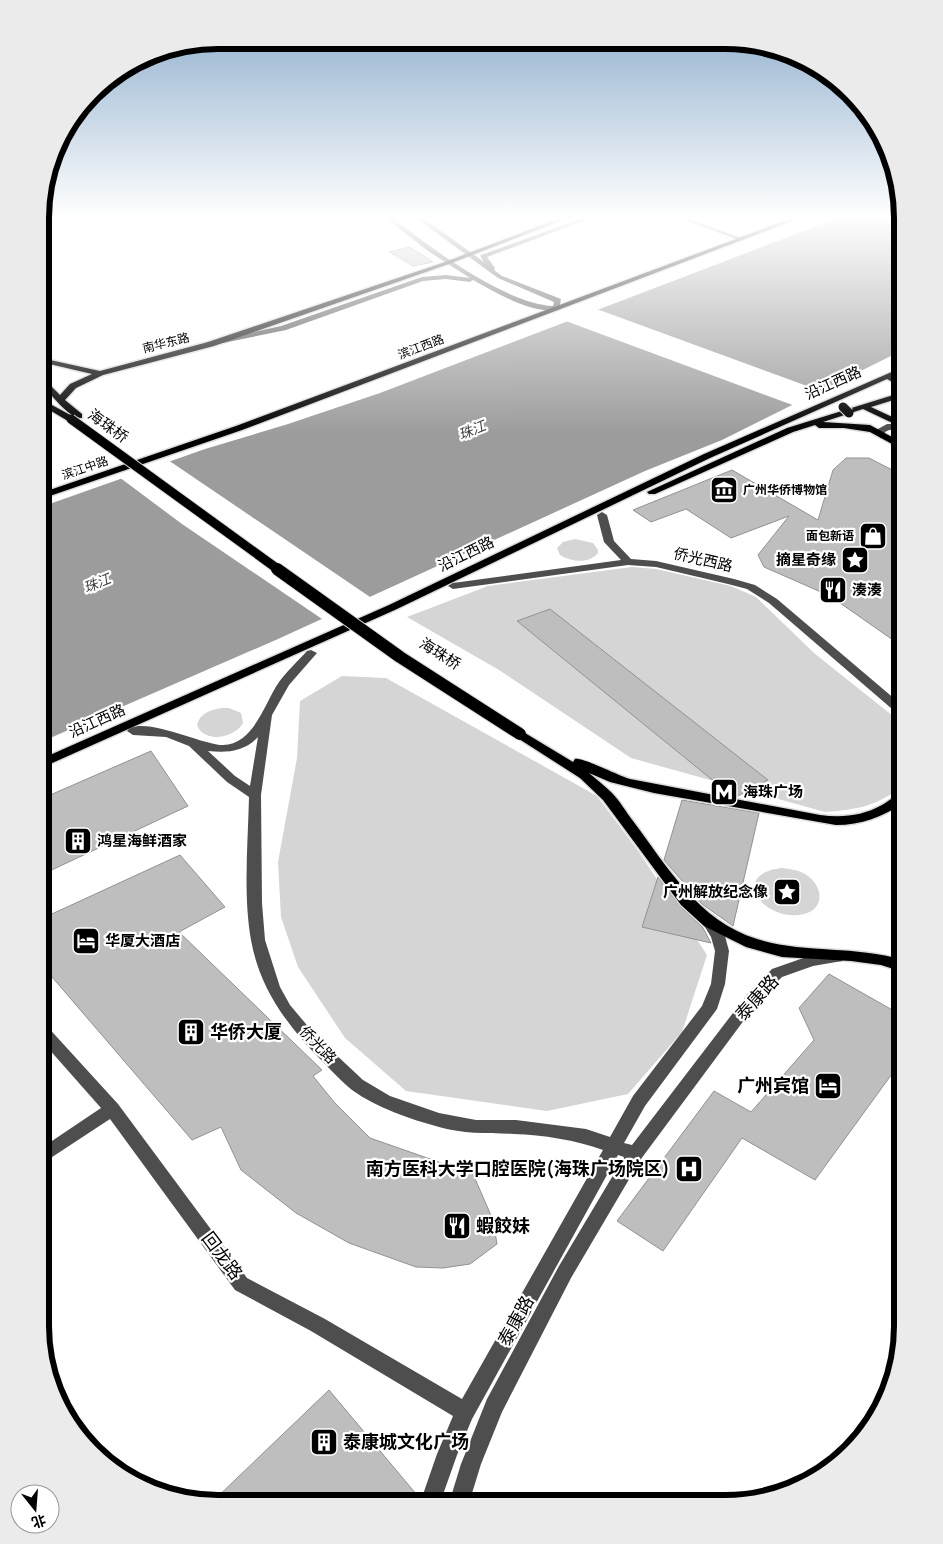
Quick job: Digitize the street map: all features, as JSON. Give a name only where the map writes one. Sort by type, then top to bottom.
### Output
[{"type":"main road","name":"南华东路","points":[[61,400],[73,386],[100,373],[211,344],[367,290]]},
{"type":"main road","name":"滨江西路","points":[[134,461],[380,376],[593,290]]},
{"type":"main road","name":"滨江西路","points":[[557,304],[596,290]]},
{"type":"main road","name":"滨江西路","points":[[134,461],[540,308]]},
{"type":"main road","points":[[49,362],[100,373]]},
{"type":"main road","name":"沿江西路","points":[[49,760],[384,611],[715,452],[843,407],[894,373]]},
{"type":"main road","points":[[888,376],[894,380]]},
{"type":"main road","points":[[49,387],[75,417]]},
{"type":"main road","name":"沿江西路","points":[[49,768],[311,652],[715,462],[790,430],[894,397]]},
{"type":"main road","points":[[49,405],[75,417]]},
{"type":"main road","points":[[843,407],[865,406],[894,421]]},
{"type":"main road","points":[[843,407],[876,433],[894,442]]},
{"type":"main road","name":"海珠桥","points":[[75,417],[400,658],[591,770],[624,782],[726,803],[830,820],[858,819],[894,804]]},
{"type":"main road","points":[[790,430],[833,424],[876,433]]},
{"type":"main road","name":"滨江中路","points":[[49,486],[134,461]]},
{"type":"main road","name":"滨江中路","points":[[49,493],[134,461]]},
{"type":"main road","name":"海珠桥","points":[[523,731],[594,783],[608,797],[686,901],[709,922],[751,943],[782,951],[850,954],[881,958],[894,963]]},
{"type":"street","points":[[211,344],[284,328],[389,290]]},
{"type":"street","points":[[500,290],[540,308],[557,304]]},
{"type":"street","points":[[528,290],[557,304]]},
{"type":"street","points":[[876,433],[881,432],[887,427],[894,427]]},
{"type":"street","points":[[602,515],[608,542],[628,562]]},
{"type":"street","name":"侨光西路","points":[[453,586],[628,562],[656,564],[751,587],[792,616],[894,704]]},
{"type":"street","points":[[133,731],[154,731],[169,734],[190,742],[219,749],[243,744],[252,739],[284,684],[311,652]]},
{"type":"street","name":"侨光路","points":[[267,716],[255,795],[255,903],[258,940],[264,963],[285,1009],[357,1085],[384,1101],[439,1120],[476,1127],[516,1127],[545,1130],[586,1136],[614,1145]]},
{"type":"street","points":[[190,742],[231,779],[255,795]]},
{"type":"street","name":"泰康路","points":[[433,1495],[447,1454],[465,1412],[639,1101],[709,1009],[718,984],[722,951],[718,936],[709,922]]},
{"type":"street","name":"泰康路","points":[[462,1495],[480,1439],[502,1390],[564,1272],[635,1154],[754,996],[776,973],[812,961],[850,954]]},
{"type":"street","name":"回龙路","points":[[49,1038],[112,1109],[241,1284],[318,1325],[465,1412]]},
{"type":"street","points":[[49,1152],[112,1109]]},
{"type":"street","points":[[614,1145],[635,1154]]},
{"type":"shaded area","points":[[575,539],[593,543],[598,553],[590,559],[580,561],[560,555],[557,548],[563,542]]},
{"type":"shaded area","name":"海珠广场","points":[[632,567],[656,569],[731,586],[756,597],[814,653],[894,717],[894,792],[884,799],[866,806],[825,812],[631,758],[499,670],[407,617],[488,586]]},
{"type":"shaded area","points":[[342,676],[386,678],[597,796],[639,852],[707,955],[682,1032],[628,1094],[547,1111],[406,1091],[345,1038],[298,967],[281,917],[278,862],[297,758],[300,701]]},
{"type":"shaded area","points":[[229,708],[241,713],[243,723],[239,728],[227,735],[213,737],[206,735],[197,725],[198,721],[210,711]]},
{"type":"shaded area","points":[[782,868],[794,870],[811,878],[820,896],[816,907],[811,911],[804,914],[790,915],[776,912],[765,905],[758,897],[755,888],[757,879],[766,872]]},
{"type":"water","name":"珠江","points":[[649,290],[894,290],[894,354],[722,440],[645,471],[278,639],[49,739],[49,504],[205,449],[380,393]]},
{"type":"pier","points":[[594,308],[826,393],[798,407],[563,320]]},
{"type":"pier","points":[[168,460],[373,599],[325,621],[182,524],[119,477]]},
{"type":"building","points":[[846,458],[869,458],[894,471],[894,480],[891,482],[894,484],[894,641],[830,596],[764,567],[758,555],[789,516],[731,538],[686,509],[651,522],[633,510],[732,470],[818,520],[833,470]]},
{"type":"building","name":"海珠广场","points":[[550,609],[768,780],[736,797],[732,796],[517,621]]},
{"type":"building","name":"鸿星海鲜酒家","points":[[151,751],[188,806],[49,871],[49,796]]},
{"type":"building","name":"海珠广场","points":[[682,800],[759,813],[733,926],[702,904],[664,860]]},
{"type":"building","points":[[180,855],[225,907],[179,932],[322,1070],[313,1076],[334,1102],[370,1138],[473,1174],[493,1220],[497,1244],[470,1264],[443,1268],[416,1267],[349,1243],[296,1213],[241,1170],[221,1127],[192,1140],[49,973],[49,915]]},
{"type":"building","points":[[658,877],[680,906],[703,928],[711,943],[642,927]]},
{"type":"building","name":"广州宾馆","points":[[829,974],[894,1011],[894,1071],[815,1180],[742,1138],[663,1251],[617,1221],[714,1091],[751,1112],[814,1040],[799,1008]]},
{"type":"building","name":"泰康城文化广场","points":[[329,1390],[417,1495],[219,1495]]},
{"type":"place","name":"广州华侨博物馆","points":[[724,490]]},
{"type":"place","name":"面包新语","points":[[873,536]]},
{"type":"place","name":"摘星奇缘","points":[[855,560]]},
{"type":"place","name":"湊湊","points":[[833,590]]},
{"type":"place","name":"海珠广场","points":[[724,792]]},
{"type":"place","name":"鸿星海鲜酒家","points":[[78,841]]},
{"type":"place","name":"广州解放纪念像","points":[[787,892]]},
{"type":"place","name":"华厦大酒店","points":[[86,941]]},
{"type":"place","name":"华侨大厦","points":[[191,1032]]},
{"type":"place","name":"广州宾馆","points":[[828,1086]]},
{"type":"place","name":"南方医科大学口腔医院(海珠广场院区)","points":[[689,1169]]},
{"type":"place","name":"蝦餃妹","points":[[457,1226]]},
{"type":"place","name":"泰康城文化广场","points":[[324,1442]]}]
